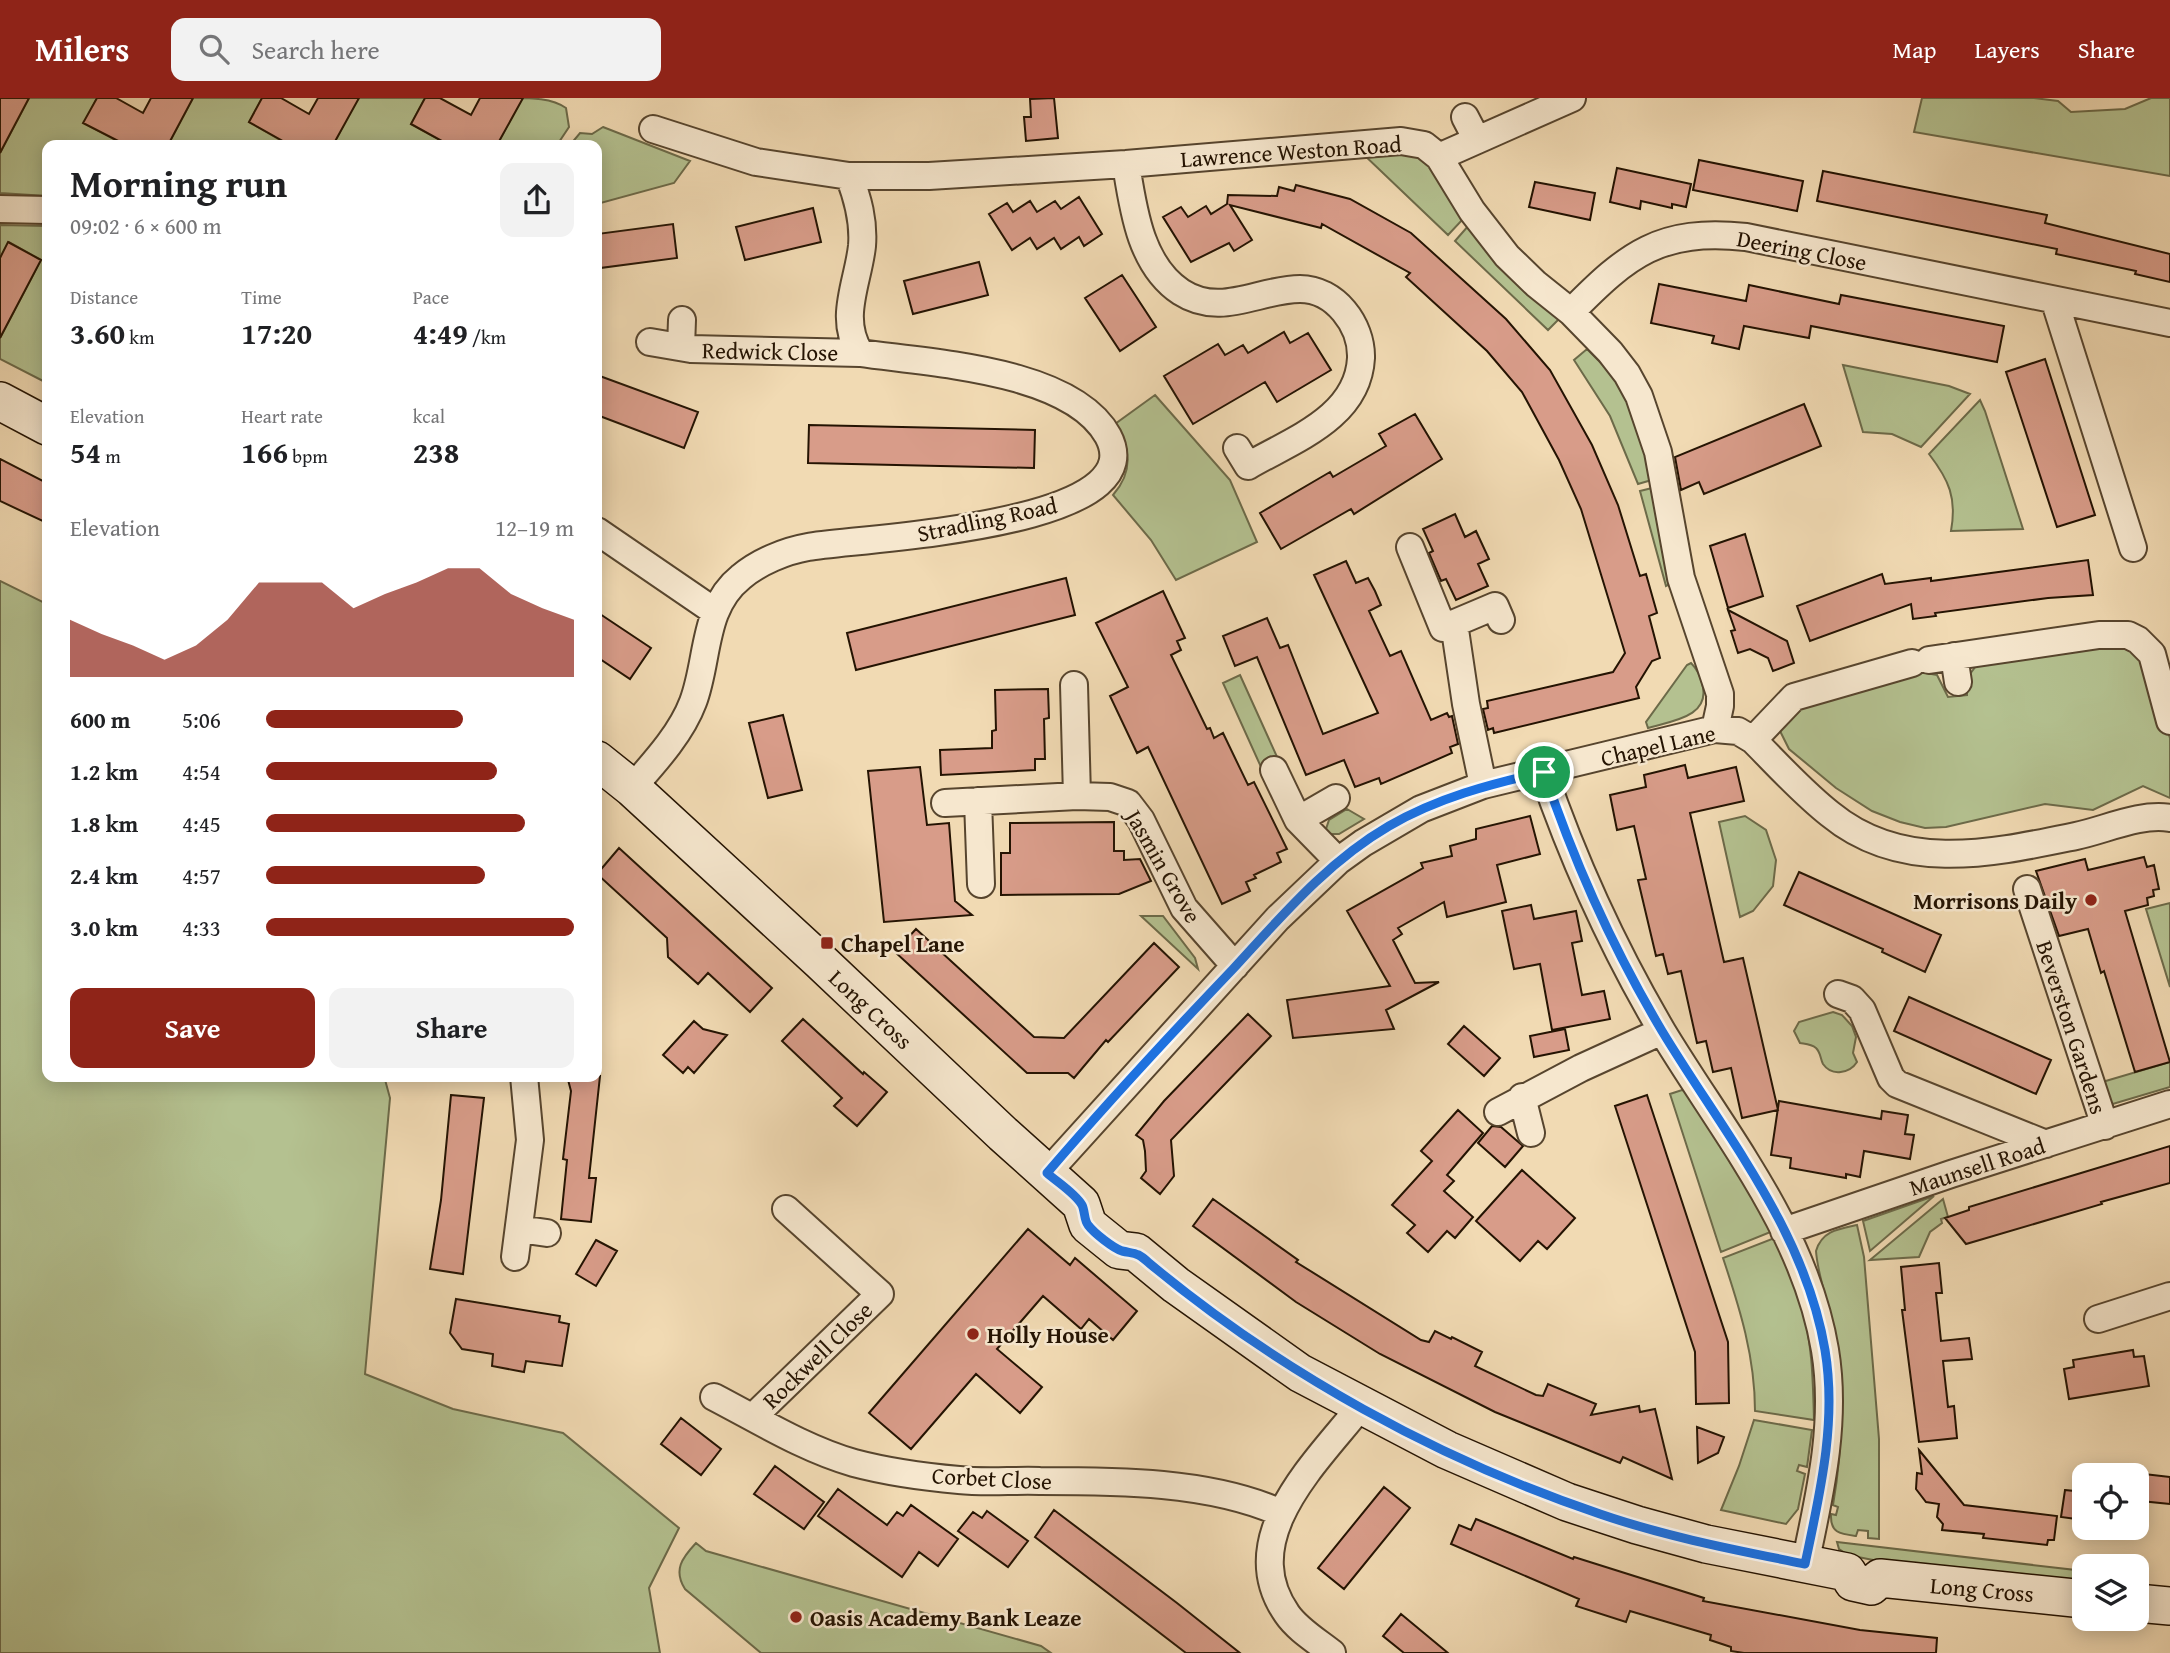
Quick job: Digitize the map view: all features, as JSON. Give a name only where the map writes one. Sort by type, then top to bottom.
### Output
[{"type":"street","points":[[1572,98],[1471,129],[1439,157],[1472,211],[1507,256],[1571,312],[1627,374],[1650,426],[1665,481],[1681,578],[1720,694],[1715,729]]},
{"type":"street","name":"Lawrence Weston Road","points":[[653,129],[756,162],[849,176],[929,176],[1126,164],[1401,141],[1424,145],[1439,157]]},
{"type":"street","points":[[1126,164],[1134,217],[1140,233],[1161,271],[1181,292],[1195,299],[1217,303],[1246,301],[1284,291],[1305,290],[1337,304],[1350,318],[1356,331],[1361,356],[1359,369],[1348,398],[1334,416],[1248,466],[1237,447]]},
{"type":"street","points":[[849,176],[862,218],[862,247],[849,320],[852,341],[860,353]]},
{"type":"street","points":[[0,209],[42,210]]},
{"type":"street","name":"Deering Close","points":[[1571,312],[1624,262],[1648,248],[1692,234],[1746,237],[2170,323]]},
{"type":"street","points":[[2056,302],[2133,548]]},
{"type":"street","name":"Redwick Close","points":[[681,348],[682,320]]},
{"type":"street","name":"Redwick Close","points":[[650,342],[681,348],[860,353]]},
{"type":"street","name":"Stradling Road","points":[[632,788],[686,718],[702,672],[715,611],[740,577],[759,565],[794,550],[904,537],[1037,513],[1074,500],[1099,485],[1109,469],[1114,450],[1102,426],[1079,406],[1047,388],[1003,374],[860,353]]},
{"type":"street","points":[[0,401],[42,423]]},
{"type":"street","points":[[602,534],[715,611]]},
{"type":"street","points":[[1410,547],[1443,628],[1495,606],[1500,620]]},
{"type":"street","points":[[1454,623],[1466,704],[1483,785]]},
{"type":"street","points":[[2170,720],[2152,654],[2128,635],[2099,635],[1931,660],[1794,697],[1753,740],[1830,815],[1869,837],[1905,850],[1956,856],[2099,832],[2144,818],[2170,818]]},
{"type":"street","points":[[1931,660],[1958,682]]},
{"type":"street","points":[[1074,685],[1077,796]]},
{"type":"street","name":"Chapel Lane","points":[[1047,1173],[1286,910],[1338,861],[1391,824],[1421,809],[1483,785],[1715,729],[1738,732],[1753,740]]},
{"type":"street","name":"Long Cross","points":[[602,764],[632,788],[1081,1204],[1102,1208],[1133,1235],[1136,1252],[1176,1285],[1300,1373],[1360,1406],[1510,1479],[1600,1514],[1706,1544],[1863,1575],[2072,1598]]},
{"type":"street","points":[[1274,770],[1298,820],[1338,861]]},
{"type":"street","points":[[1544,772],[1586,889],[1662,1031],[1754,1175],[1784,1231],[1818,1317],[1829,1385],[1825,1470],[1805,1564]]},
{"type":"street","name":"Jasmin Grove","points":[[945,803],[1077,796],[1120,798],[1135,809],[1184,908],[1235,966]]},
{"type":"street","points":[[1298,820],[1336,798]]},
{"type":"street","points":[[978,802],[981,884]]},
{"type":"street","name":"Beverston Gardens","points":[[2027,888],[2105,1126]]},
{"type":"street","points":[[1838,994],[1852,999],[1862,1010],[1891,1078],[1897,1084],[2046,1144]]},
{"type":"street","points":[[1498,1112],[1522,1097],[1662,1031]]},
{"type":"street","points":[[515,1257],[530,1140],[525,1082]]},
{"type":"street","points":[[1522,1097],[1531,1133]]},
{"type":"street","name":"Maunsell Road","points":[[1784,1231],[2170,1104]]},
{"type":"street","name":"Rockwell Close","points":[[753,1417],[880,1294],[786,1209]]},
{"type":"street","points":[[519,1229],[547,1233]]},
{"type":"street","points":[[2098,1319],[2170,1296]]},
{"type":"street","name":"Corbet Close","points":[[714,1397],[819,1450],[888,1470],[962,1480],[1188,1487],[1212,1490],[1258,1503],[1281,1513]]},
{"type":"street","points":[[1332,1653],[1298,1627],[1281,1603],[1270,1568],[1271,1539],[1281,1513],[1360,1406]]},
{"type":"street","points":[[2149,1604],[2170,1606]]},
{"type":"green space","points":[[29,98],[97,98],[84,123],[114,139],[42,140],[42,196],[0,193],[0,153]]},
{"type":"green space","points":[[193,98],[262,98],[249,122],[280,140],[171,140]]},
{"type":"green space","points":[[354,98],[425,98],[411,124],[440,140],[336,140],[357,100]]},
{"type":"green space","points":[[513,98],[548,100],[566,108],[569,127],[560,140],[500,140],[520,102]]},
{"type":"green space","points":[[1922,98],[2034,98],[2058,101],[2071,112],[2125,109],[2151,98],[2170,98],[2170,176],[1914,132]]},
{"type":"green space","points":[[603,127],[690,161],[674,183],[602,203],[602,140],[574,140],[580,133],[592,134]]},
{"type":"green space","points":[[1412,152],[1430,164],[1464,218],[1448,235],[1362,153]]},
{"type":"green space","points":[[0,225],[42,226],[42,380],[0,359],[0,338],[41,260],[9,242],[0,258]]},
{"type":"green space","points":[[1469,225],[1559,319],[1548,330],[1455,241]]},
{"type":"green space","points":[[1587,349],[1610,372],[1628,400],[1655,479],[1638,484],[1610,416],[1574,360]]},
{"type":"green space","points":[[1843,365],[1949,386],[1970,394],[1921,447],[1892,434],[1863,432]]},
{"type":"green space","points":[[1155,395],[1230,480],[1257,542],[1176,580],[1151,540],[1113,495],[1124,478],[1128,460],[1125,442],[1115,424]]},
{"type":"green space","points":[[1980,400],[2023,529],[1951,531],[1953,509],[1950,490],[1942,472],[1929,454]]},
{"type":"green space","points":[[1656,487],[1670,584],[1666,586],[1640,491]]},
{"type":"green space","points":[[0,581],[42,602],[42,1082],[386,1082],[390,1098],[365,1374],[453,1409],[563,1433],[679,1528],[649,1588],[660,1653],[0,1653]]},
{"type":"green space","points":[[2120,644],[2140,654],[2170,738],[2170,798],[2143,786],[2093,810],[2045,804],[1946,827],[1925,828],[1872,811],[1836,788],[1789,749],[1779,729],[1802,706],[1920,672],[1937,675],[1948,697],[1967,695],[1967,678],[1976,666]]},
{"type":"green space","points":[[1691,663],[1702,683],[1701,703],[1687,716],[1648,728],[1646,722]]},
{"type":"green space","points":[[1240,675],[1278,759],[1261,767],[1223,683]]},
{"type":"green space","points":[[1347,809],[1364,819],[1339,834],[1330,834],[1326,829],[1329,820]]},
{"type":"green space","points":[[1745,816],[1766,830],[1776,860],[1773,886],[1753,911],[1740,917],[1719,822]]},
{"type":"green space","points":[[2170,903],[2170,987],[2146,909]]},
{"type":"green space","points":[[1141,916],[1163,916],[1195,958],[1198,969]]},
{"type":"green space","points":[[1833,1012],[1842,1015],[1852,1026],[1856,1037],[1853,1053],[1857,1062],[1850,1069],[1841,1072],[1827,1068],[1816,1048],[1800,1043],[1794,1031],[1799,1022]]},
{"type":"green space","points":[[2170,1062],[2170,1087],[2106,1106],[2099,1083]]},
{"type":"green space","points":[[1686,1091],[1773,1231],[1721,1252],[1670,1094]]},
{"type":"green space","points":[[1934,1196],[1870,1251],[1863,1221]]},
{"type":"green space","points":[[1943,1199],[1948,1217],[1941,1219],[1942,1223],[1930,1232],[1919,1257],[1870,1260]]},
{"type":"green space","points":[[1857,1225],[1864,1257],[1879,1439],[1879,1539],[1868,1538],[1868,1531],[1858,1530],[1856,1536],[1841,1533],[1834,1529],[1831,1520],[1831,1514],[1836,1515],[1838,1507],[1833,1505],[1839,1462],[1840,1378],[1835,1335],[1816,1251],[1827,1235]]},
{"type":"green space","points":[[1777,1237],[1804,1314],[1812,1374],[1814,1420],[1755,1411],[1749,1352],[1741,1315],[1723,1258]]},
{"type":"green space","points":[[1754,1420],[1812,1430],[1807,1467],[1799,1465],[1797,1471],[1805,1474],[1798,1509],[1786,1524],[1721,1510]]},
{"type":"green space","points":[[1837,1542],[2072,1570],[2072,1581],[1873,1560],[1848,1555],[1839,1549]]},
{"type":"green space","name":"Oasis Academy Bank Leaze","points":[[696,1543],[706,1551],[1041,1646],[1051,1653],[761,1653],[685,1589],[680,1576],[681,1564]]},
{"type":"building","points":[[0,98],[29,98],[0,153]]},
{"type":"building","points":[[97,98],[116,98],[143,113],[151,98],[193,98],[171,140],[116,140],[83,123]]},
{"type":"building","points":[[262,98],[281,98],[309,114],[318,98],[359,98],[336,140],[281,140],[249,122]]},
{"type":"building","points":[[425,98],[440,98],[471,115],[480,98],[523,98],[500,140],[440,140],[411,124]]},
{"type":"building","points":[[1054,98],[1058,138],[1026,141],[1024,117],[1031,117],[1030,99]]},
{"type":"building","points":[[1699,160],[1803,181],[1797,211],[1693,190]]},
{"type":"building","points":[[1617,168],[1691,184],[1686,207],[1672,204],[1672,208],[1641,201],[1640,209],[1610,202]]},
{"type":"building","points":[[1823,171],[2047,215],[2045,223],[2170,254],[2170,282],[2135,274],[2136,271],[2056,254],[2057,249],[1817,201]]},
{"type":"building","points":[[1535,182],[1595,193],[1590,220],[1529,207]]},
{"type":"building","points":[[1296,185],[1350,199],[1411,233],[1506,319],[1550,370],[1592,445],[1618,505],[1640,576],[1646,574],[1657,613],[1649,616],[1660,658],[1652,661],[1636,687],[1639,698],[1494,733],[1493,728],[1488,730],[1483,709],[1488,708],[1487,701],[1613,672],[1625,653],[1581,509],[1559,460],[1522,392],[1487,351],[1406,277],[1410,273],[1322,224],[1321,228],[1230,205],[1252,240],[1234,251],[1229,243],[1191,262],[1163,217],[1181,207],[1188,217],[1206,206],[1211,214],[1227,204],[1228,195],[1277,196],[1279,187],[1294,191]]},
{"type":"building","points":[[1079,197],[1102,234],[1084,246],[1079,237],[1061,249],[1054,238],[1037,249],[1030,238],[1012,250],[989,214],[1007,203],[1013,212],[1030,201],[1037,212],[1055,201],[1061,209]]},
{"type":"building","points":[[813,208],[821,242],[745,260],[736,227]]},
{"type":"building","points":[[673,224],[677,258],[602,268],[602,233]]},
{"type":"building","points":[[8,242],[41,260],[0,338],[0,258]]},
{"type":"building","points":[[979,262],[988,295],[913,314],[904,281]]},
{"type":"building","points":[[1122,275],[1156,327],[1120,351],[1085,298]]},
{"type":"building","points":[[1659,284],[1746,301],[1749,285],[1839,304],[1841,295],[2004,326],[1997,362],[1811,326],[1809,338],[1744,326],[1739,349],[1712,343],[1714,336],[1651,323]]},
{"type":"building","points":[[1284,332],[1290,343],[1308,333],[1331,370],[1277,402],[1265,382],[1193,424],[1164,376],[1218,344],[1225,355],[1243,345],[1248,353]]},
{"type":"building","points":[[2045,359],[2095,515],[2057,527],[2006,372]]},
{"type":"building","points":[[602,377],[698,412],[684,448],[602,417]]},
{"type":"building","points":[[1804,404],[1821,446],[1704,494],[1699,482],[1681,490],[1675,457]]},
{"type":"building","points":[[1415,414],[1442,459],[1354,514],[1351,509],[1281,549],[1260,513],[1330,472],[1333,477],[1386,446],[1379,434]]},
{"type":"building","points":[[809,425],[1035,430],[1034,468],[808,463]]},
{"type":"building","points":[[0,459],[42,480],[42,521],[0,501]]},
{"type":"building","points":[[1455,514],[1465,537],[1476,531],[1489,559],[1478,564],[1488,586],[1456,600],[1446,579],[1441,581],[1429,553],[1433,551],[1423,529]]},
{"type":"building","points":[[1745,534],[1763,596],[1728,608],[1710,546]]},
{"type":"building","points":[[2088,560],[2093,595],[2048,598],[1935,613],[1936,616],[1913,619],[1911,604],[1810,641],[1797,606],[1882,574],[1885,584],[1931,578],[1931,581]]},
{"type":"building","points":[[1346,561],[1356,583],[1368,578],[1375,591],[1381,605],[1369,611],[1390,656],[1401,651],[1431,720],[1447,713],[1449,717],[1452,716],[1458,744],[1450,747],[1452,753],[1381,784],[1379,778],[1355,787],[1344,760],[1306,775],[1257,657],[1235,666],[1223,636],[1267,618],[1280,648],[1288,645],[1323,734],[1378,713],[1314,575]]},
{"type":"building","points":[[1066,578],[1075,615],[856,670],[847,633]]},
{"type":"building","points":[[1163,591],[1185,638],[1177,641],[1181,650],[1171,655],[1207,729],[1210,728],[1214,738],[1223,733],[1248,785],[1254,782],[1287,849],[1277,853],[1281,862],[1254,875],[1256,878],[1246,882],[1250,891],[1222,904],[1148,747],[1137,753],[1110,696],[1128,687],[1096,623]]},
{"type":"building","points":[[1728,610],[1787,641],[1794,663],[1773,671],[1768,658],[1750,649],[1738,653],[1731,631],[1735,630]]},
{"type":"building","points":[[602,615],[651,648],[630,679],[602,660]]},
{"type":"building","points":[[1048,689],[1049,718],[1044,719],[1045,759],[1035,759],[1035,770],[941,775],[940,750],[992,748],[992,731],[996,730],[995,690]]},
{"type":"building","points":[[783,715],[802,790],[768,798],[749,723]]},
{"type":"building","points":[[1685,765],[1688,778],[1736,767],[1744,801],[1690,813],[1724,962],[1743,958],[1778,1110],[1742,1118],[1731,1068],[1713,1072],[1706,1041],[1697,1043],[1681,971],[1668,974],[1663,954],[1656,956],[1638,880],[1646,879],[1634,826],[1617,830],[1610,795],[1646,787],[1644,775]]},
{"type":"building","points":[[920,767],[927,825],[949,823],[955,901],[972,915],[884,922],[868,771]]},
{"type":"building","points":[[1530,816],[1540,854],[1497,865],[1506,902],[1447,917],[1444,902],[1398,928],[1402,934],[1393,940],[1415,983],[1439,982],[1386,1010],[1394,1029],[1293,1038],[1287,1000],[1390,986],[1347,911],[1423,868],[1421,863],[1452,856],[1450,846],[1476,839],[1476,829]]},
{"type":"building","points":[[1114,822],[1114,851],[1124,851],[1124,860],[1140,859],[1151,881],[1119,894],[1001,895],[1001,853],[1010,853],[1010,823]]},
{"type":"building","points":[[619,848],[772,988],[750,1012],[708,973],[698,984],[668,957],[667,938],[602,879],[602,868]]},
{"type":"building","points":[[2144,857],[2147,867],[2154,865],[2159,889],[2153,890],[2154,896],[2147,898],[2148,905],[2125,911],[2170,1062],[2135,1072],[2088,929],[2059,936],[2036,871],[2085,859],[2088,870]]},
{"type":"building","points":[[1799,872],[1941,935],[1925,972],[1882,952],[1883,949],[1784,905]]},
{"type":"building","points":[[1531,905],[1534,919],[1576,911],[1582,941],[1572,943],[1582,995],[1604,991],[1610,1019],[1552,1030],[1540,964],[1514,969],[1502,911]]},
{"type":"building","points":[[916,929],[1034,1037],[1064,1038],[1154,943],[1179,967],[1108,1042],[1106,1040],[1074,1078],[1068,1073],[1027,1073],[895,952]]},
{"type":"building","points":[[1909,997],[2051,1060],[2036,1094],[1894,1031]]},
{"type":"building","points":[[1248,1014],[1271,1036],[1171,1140],[1174,1176],[1160,1194],[1141,1178],[1146,1171],[1145,1151],[1143,1140],[1136,1135],[1164,1101]]},
{"type":"building","points":[[803,1019],[863,1074],[864,1072],[887,1092],[857,1126],[834,1106],[842,1098],[782,1041]]},
{"type":"building","points":[[694,1021],[703,1029],[727,1035],[694,1073],[688,1067],[683,1073],[663,1055]]},
{"type":"building","points":[[1464,1026],[1500,1058],[1484,1076],[1448,1044]]},
{"type":"building","points":[[1565,1029],[1569,1050],[1534,1057],[1530,1036]]},
{"type":"building","points":[[569,1082],[599,1082],[589,1178],[596,1178],[591,1222],[561,1219],[567,1160],[563,1159],[571,1091]]},
{"type":"building","points":[[451,1095],[484,1098],[463,1274],[430,1269],[441,1200]]},
{"type":"building","points":[[1647,1095],[1728,1342],[1729,1403],[1696,1404],[1695,1352],[1615,1106]]},
{"type":"building","points":[[1779,1101],[1881,1119],[1882,1111],[1908,1115],[1905,1134],[1914,1135],[1910,1159],[1864,1151],[1860,1177],[1846,1174],[1846,1178],[1790,1168],[1791,1158],[1771,1155]]},
{"type":"building","points":[[1458,1110],[1483,1133],[1447,1175],[1454,1181],[1444,1191],[1473,1217],[1455,1238],[1447,1231],[1428,1252],[1407,1233],[1415,1225],[1392,1205],[1432,1161],[1421,1151]]},
{"type":"building","points":[[1492,1126],[1501,1127],[1523,1146],[1505,1167],[1478,1143]]},
{"type":"building","points":[[2170,1146],[2170,1183],[1966,1244],[1945,1218],[1969,1210],[1969,1207]]},
{"type":"building","points":[[1522,1170],[1575,1218],[1547,1249],[1538,1241],[1520,1261],[1476,1221]]},
{"type":"building","points":[[1213,1199],[1298,1260],[1296,1262],[1421,1340],[1429,1342],[1435,1331],[1451,1339],[1452,1337],[1482,1352],[1475,1366],[1536,1395],[1543,1396],[1548,1384],[1596,1404],[1591,1415],[1639,1406],[1640,1412],[1655,1409],[1672,1479],[1623,1457],[1620,1463],[1495,1412],[1380,1354],[1296,1302],[1193,1226]]},
{"type":"building","name":"Holly House","points":[[1028,1229],[1070,1265],[1075,1258],[1137,1311],[1113,1340],[1089,1319],[1081,1329],[1043,1296],[997,1349],[1042,1387],[1020,1413],[976,1374],[911,1449],[869,1413]]},
{"type":"building","points":[[596,1240],[617,1251],[596,1286],[576,1274]]},
{"type":"building","points":[[1939,1263],[1942,1293],[1936,1293],[1941,1341],[1969,1338],[1972,1359],[1943,1361],[1948,1407],[1954,1406],[1957,1438],[1919,1442],[1902,1310],[1905,1310],[1901,1267]]},
{"type":"building","points":[[456,1299],[560,1316],[559,1322],[569,1324],[562,1366],[526,1361],[524,1372],[492,1366],[493,1354],[462,1349],[450,1333]]},
{"type":"building","points":[[2133,1350],[2134,1357],[2144,1356],[2149,1386],[2069,1399],[2064,1369],[2074,1367],[2073,1360]]},
{"type":"building","points":[[681,1418],[721,1449],[701,1475],[661,1444]]},
{"type":"building","points":[[1697,1427],[1724,1437],[1718,1453],[1698,1463]]},
{"type":"building","points":[[1919,1450],[1964,1505],[2057,1516],[2054,1540],[2048,1540],[2047,1545],[1983,1538],[1984,1534],[1942,1530],[1943,1524],[1937,1517],[1939,1504],[1926,1502],[1916,1489],[1917,1473],[1922,1474]]},
{"type":"building","points":[[775,1466],[824,1502],[804,1529],[754,1494]]},
{"type":"building","points":[[2149,1475],[2170,1477],[2170,1504],[2149,1502]]},
{"type":"building","points":[[1384,1487],[1410,1508],[1344,1589],[1318,1568]]},
{"type":"building","points":[[838,1489],[887,1525],[897,1512],[903,1516],[911,1505],[958,1539],[938,1566],[919,1552],[902,1577],[818,1516]]},
{"type":"building","points":[[2065,1490],[2072,1491],[2072,1518],[2061,1517]]},
{"type":"building","points":[[1054,1510],[1240,1653],[1186,1653],[1035,1537]]},
{"type":"building","points":[[987,1511],[1028,1541],[1008,1567],[958,1531],[973,1512],[982,1518]]},
{"type":"building","points":[[1476,1519],[1573,1559],[1574,1557],[1704,1598],[1703,1601],[1860,1630],[1937,1638],[1936,1653],[1744,1653],[1731,1651],[1731,1647],[1710,1640],[1711,1635],[1630,1611],[1626,1622],[1576,1606],[1579,1599],[1451,1544],[1459,1525],[1471,1530]]},
{"type":"building","points":[[1401,1614],[1448,1653],[1404,1653],[1383,1636]]},
{"type":"place","name":"Morrisons Daily","points":[[2091,900]]},
{"type":"place","name":"Chapel Lane","points":[[827,943]]},
{"type":"place","name":"Holly House","points":[[973,1334]]},
{"type":"place","name":"Oasis Academy Bank Leaze","points":[[796,1617]]},
{"type":"route","points":[[1544,772],[1575,863],[1601,920],[1662,1031],[1754,1175],[1784,1231],[1818,1317],[1829,1385],[1828,1427],[1825,1470],[1805,1564],[1706,1544],[1600,1514],[1510,1479],[1360,1406],[1300,1373],[1244,1335],[1136,1252],[1119,1250],[1088,1225],[1081,1204],[1047,1173],[1278,918],[1338,861],[1386,828],[1421,809],[1483,785],[1544,772]]}]
